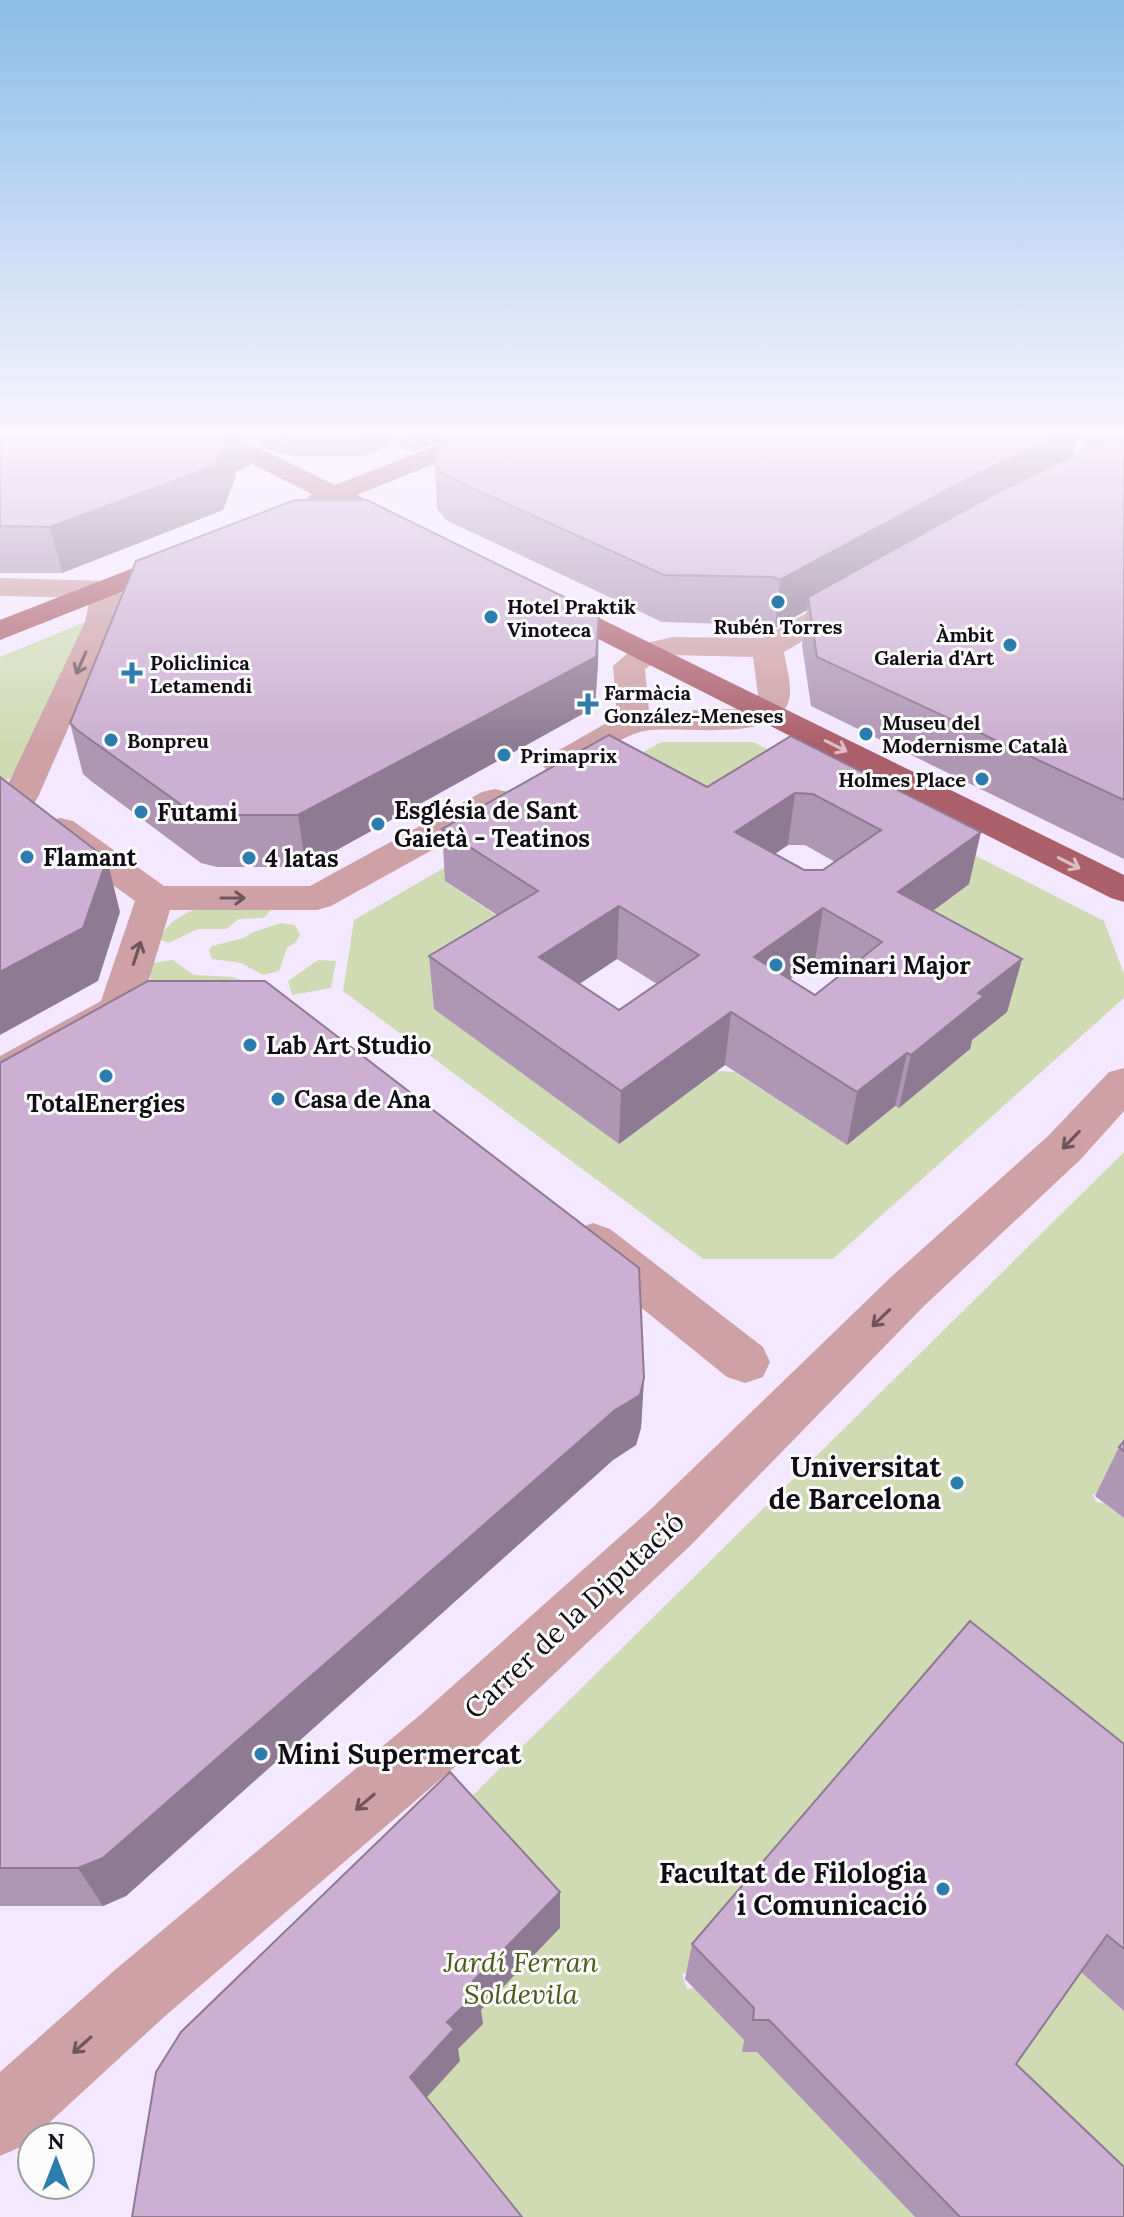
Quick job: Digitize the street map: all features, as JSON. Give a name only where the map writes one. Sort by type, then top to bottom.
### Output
[{"type":"main road","points":[[0,631],[209,546]]},
{"type":"main road","points":[[518,586],[648,652],[753,716],[1124,890]]},
{"type":"street","points":[[0,587],[107,590],[100,622],[10,797],[155,898],[317,898],[634,723],[753,716],[774,702],[774,695],[754,648]]},
{"type":"street","points":[[634,723],[629,666],[648,652],[673,646],[754,648],[876,587]]},
{"type":"street","points":[[119,1009],[155,898]]},
{"type":"street","points":[[0,1075],[119,1009],[166,1009]]},
{"type":"street","name":"Carrer de la Diputació","points":[[0,2120],[140,1993],[442,1737],[636,1558],[907,1292],[1064,1148],[1124,1083]]},
{"type":"street","points":[[557,1214],[745,1362]]},
{"type":"green space","points":[[87,621],[22,773],[0,783],[0,657]]},
{"type":"green space","points":[[661,742],[753,742],[1104,921],[1124,974],[1124,998],[833,1259],[703,1259],[343,991],[354,920]],"holes":[[[785,787],[969,1050],[899,1108],[895,1106],[847,1145],[735,1072],[717,1071],[619,1144],[530,938],[446,882]]]},
{"type":"green space","points":[[207,905],[271,910],[264,918],[239,919],[226,929],[198,929],[169,943],[161,940],[172,922]]},
{"type":"green space","points":[[281,923],[295,925],[300,935],[287,948],[279,971],[263,975],[241,963],[212,959],[209,950],[212,946],[244,938]]},
{"type":"green space","points":[[173,960],[194,975],[233,977],[249,983],[150,985],[151,963]]},
{"type":"green space","points":[[318,960],[336,961],[331,988],[292,995],[288,981]]},
{"type":"green space","name":"Jardí Ferran Soldevila","points":[[1124,1152],[1124,1463],[1099,1492],[1092,1495],[1097,1502],[1104,1503],[1124,1518],[1124,1809],[682,1974],[687,1989],[694,1988],[744,2040],[743,2045],[750,2052],[757,2052],[915,2217],[507,2217],[349,2020],[455,1813]]},
{"type":"green space","points":[[1079,1970],[1124,2011],[1124,2217],[991,2094]]},
{"type":"building","points":[[195,538],[445,538],[599,614],[596,657],[298,815],[207,815],[190,811],[70,723],[136,561]]},
{"type":"building","points":[[584,538],[857,538],[780,580],[773,577],[664,575]]},
{"type":"building","points":[[914,538],[1124,538],[1124,800],[817,657],[808,597]]},
{"type":"building","points":[[609,735],[707,787],[791,736],[981,832],[898,892],[1022,959],[978,993],[984,996],[911,1055],[907,1053],[857,1092],[731,1012],[621,1091],[429,956],[538,891],[442,829]],"holes":[[[795,793],[813,794],[881,830],[823,870],[804,870],[735,832]],[[619,906],[699,955],[619,1010],[539,957]],[[823,908],[882,942],[815,995],[754,957]]]},
{"type":"building","points":[[0,777],[107,859],[83,928],[0,972]]},
{"type":"building","points":[[148,981],[265,981],[639,1268],[644,1378],[640,1395],[615,1410],[103,1858],[78,1868],[0,1868],[0,1063]]},
{"type":"building","name":"Facultat de Filologia i Comunicació","points":[[970,1621],[1124,1744],[1124,1949],[1107,1935],[1016,2064],[1124,2167],[1124,2217],[960,2217],[769,2020],[753,2020],[754,2008],[692,1944]]},
{"type":"building","points":[[450,1772],[560,1892],[473,1981],[478,1992],[447,2022],[454,2029],[410,2077],[522,2217],[132,2217],[156,2072],[181,2032]]},
{"type":"place","name":"Rubén Torres","points":[[778,602]]},
{"type":"place","name":"Hotel Praktik Vinoteca","points":[[491,617]]},
{"type":"place","name":"Àmbit Galeria d'Art","points":[[1010,645]]},
{"type":"place","name":"Policlinica Letamendi","points":[[132,673]]},
{"type":"place","name":"Farmàcia González-Meneses","points":[[588,704]]},
{"type":"place","name":"Museu del Modernisme Català","points":[[866,734]]},
{"type":"place","name":"Bonpreu","points":[[111,740]]},
{"type":"place","name":"Primaprix","points":[[504,755]]},
{"type":"place","name":"Holmes Place","points":[[982,779]]},
{"type":"place","name":"Futami","points":[[141,812]]},
{"type":"place","name":"Església de Sant Gaietà - Teatinos","points":[[378,824]]},
{"type":"place","name":"Flamant","points":[[27,857]]},
{"type":"place","name":"4 latas","points":[[249,858]]},
{"type":"place","name":"Seminari Major","points":[[776,965]]},
{"type":"place","name":"Lab Art Studio","points":[[250,1045]]},
{"type":"place","name":"TotalEnergies","points":[[106,1076]]},
{"type":"place","name":"Casa de Ana","points":[[278,1099]]},
{"type":"place","name":"Universitat de Barcelona","points":[[957,1483]]},
{"type":"place","name":"Mini Supermercat","points":[[261,1754]]},
{"type":"place","name":"Facultat de Filologia i Comunicació","points":[[943,1889]]}]
